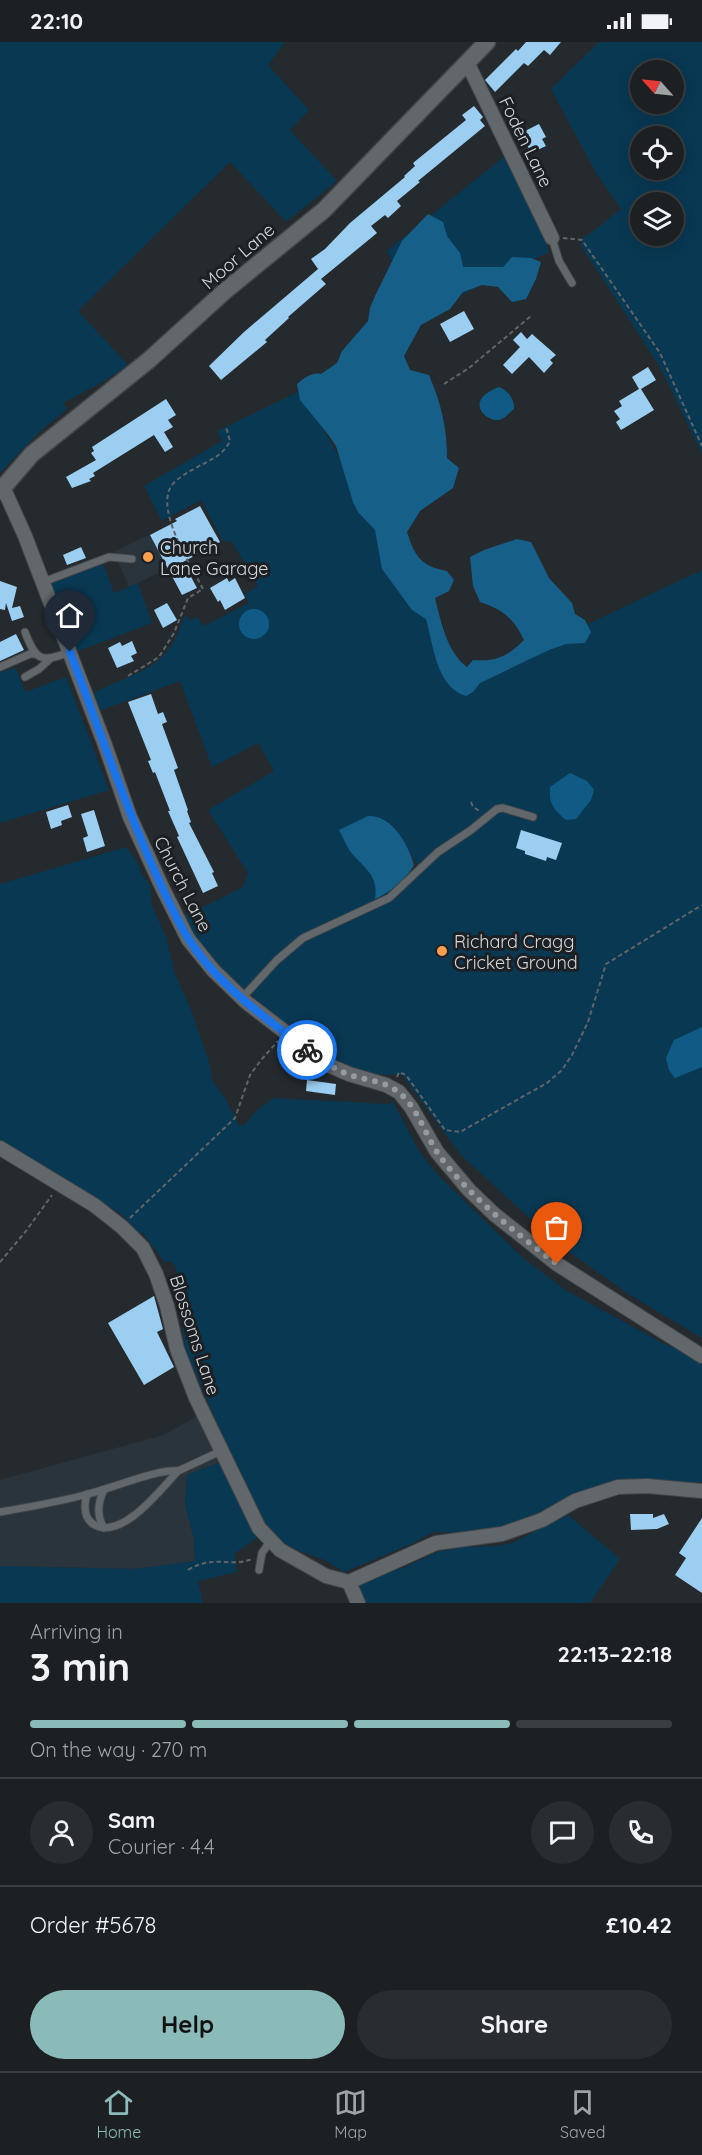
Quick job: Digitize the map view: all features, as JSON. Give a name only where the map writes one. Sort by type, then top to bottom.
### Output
[{"type":"street","name":"Moor Lane","points":[[2,489],[32,454],[157,353],[225,291],[324,210],[487,42]]},
{"type":"street","name":"Foden Lane","points":[[467,62],[552,237]]},
{"type":"street","name":"Church Lane","points":[[2,489],[25,536],[43,582],[130,817],[188,939],[213,970],[242,998],[328,1065],[349,1074],[386,1084],[399,1092],[411,1107],[437,1152],[494,1214],[557,1264],[702,1356]]},
{"type":"street","name":"Blossoms Lane","points":[[0,1148],[94,1205],[122,1227],[142,1248],[156,1274],[167,1306],[177,1349],[196,1398],[259,1528],[280,1550],[326,1576],[349,1582]]},
{"type":"street","points":[[358,1603],[349,1582],[435,1543],[502,1534],[542,1520],[576,1501],[618,1487],[647,1486],[702,1491]]},
{"type":"lane","points":[[552,237],[559,261],[572,283]]},
{"type":"lane","points":[[43,582],[109,557],[132,559]]},
{"type":"lane","points":[[26,632],[35,654],[49,660]]},
{"type":"lane","points":[[25,677],[49,660],[70,652]]},
{"type":"lane","points":[[0,667],[35,654]]},
{"type":"lane","points":[[242,998],[290,947],[316,931],[389,898],[438,852],[471,830],[487,815],[503,808],[533,816]]},
{"type":"lane","points":[[87,1494],[85,1511],[87,1519],[104,1528],[114,1527],[128,1520],[178,1471],[221,1451]]},
{"type":"lane","points":[[0,1512],[105,1490],[154,1474],[178,1471]]},
{"type":"lane","points":[[104,1528],[98,1512],[105,1490]]},
{"type":"lane","points":[[259,1570],[262,1553],[271,1540]]},
{"type":"path","points":[[552,237],[582,240],[660,353],[702,446]]},
{"type":"path","points":[[444,384],[469,368],[531,316]]},
{"type":"path","points":[[128,676],[159,657],[174,633],[188,598],[203,589],[172,525],[167,499],[171,487],[183,475],[215,459],[226,450],[230,441],[226,427]]},
{"type":"path","points":[[471,802],[473,807],[487,815]]},
{"type":"path","points":[[392,1088],[399,1072],[406,1075],[445,1130],[460,1132],[548,1083],[562,1070],[588,1022],[606,964],[702,906]]},
{"type":"path","points":[[122,1227],[235,1118],[250,1076],[261,1060],[286,1034]]},
{"type":"path","points":[[0,1262],[36,1218],[60,1183]]},
{"type":"path","points":[[188,1570],[212,1561],[236,1563],[247,1561],[262,1553]]},
{"type":"shaded area","points":[[0,42],[285,42],[268,65],[309,110],[290,130],[337,181],[286,222],[230,162],[78,311],[128,365],[106,380],[63,403],[67,409],[37,434],[0,473]]},
{"type":"shaded area","points":[[599,42],[702,42],[702,454],[660,367],[580,244],[585,235],[587,236],[621,209],[596,173],[551,89]]},
{"type":"shaded area","points":[[506,155],[543,234],[549,252],[419,315],[387,251]]},
{"type":"shaded area","points":[[428,214],[443,222],[447,236],[460,253],[463,267],[503,267],[512,257],[531,258],[541,262],[526,299],[512,302],[498,287],[482,285],[463,292],[450,309],[421,325],[404,356],[410,370],[429,375],[442,416],[447,458],[459,468],[453,488],[420,511],[407,532],[420,559],[431,566],[447,571],[454,580],[449,591],[435,598],[446,636],[454,653],[467,667],[473,660],[502,657],[524,640],[507,616],[480,602],[473,586],[470,557],[517,539],[531,542],[549,578],[572,603],[575,614],[585,620],[591,632],[585,643],[566,644],[549,650],[480,683],[473,692],[466,696],[448,684],[442,674],[437,664],[426,619],[412,610],[382,569],[375,530],[358,512],[336,446],[300,400],[297,384],[311,375],[321,374],[337,363],[342,351],[368,321],[375,296],[402,241]]},
{"type":"shaded area","points":[[499,387],[510,396],[514,409],[504,418],[496,420],[485,415],[480,405],[481,399]]},
{"type":"shaded area","points":[[302,390],[463,683],[702,570],[702,1338],[630,1295],[543,1233],[461,1155],[402,1075],[367,1074],[330,1061],[216,965],[197,943],[182,918],[243,887],[248,873],[208,810],[274,771],[258,743],[212,767],[180,681],[96,712],[92,694],[153,664],[169,649],[185,615],[190,620],[197,617],[204,626],[249,603],[245,594],[258,586],[232,542],[223,541],[201,500],[162,521],[144,486],[222,441],[217,431]],"holes":[[[390,823],[418,865],[401,881],[375,898],[377,887],[373,876]]]},
{"type":"shaded area","name":"Church Lane Garage","points":[[165,527],[182,562],[129,587],[114,552]]},
{"type":"shaded area","points":[[102,561],[114,593],[138,583],[152,623],[73,653],[47,584]]},
{"type":"shaded area","points":[[254,609],[265,613],[269,624],[265,635],[254,639],[243,635],[239,624],[243,613]]},
{"type":"shaded area","points":[[16,668],[25,692],[66,677],[109,790],[0,823],[0,672]]},
{"type":"shaded area","points":[[570,773],[587,781],[594,790],[591,800],[576,819],[566,820],[553,806],[550,787]]},
{"type":"shaded area","points":[[368,816],[384,820],[398,832],[408,848],[414,865],[397,885],[375,899],[376,890],[373,878],[350,851],[339,830]]},
{"type":"shaded area","points":[[126,847],[137,861],[142,875],[150,885],[152,906],[166,937],[175,974],[191,1010],[209,1062],[213,1082],[225,1098],[239,1125],[244,1125],[255,1112],[273,1098],[388,1104],[393,1102],[419,1151],[437,1174],[523,1258],[567,1291],[668,1346],[680,1347],[702,1361],[702,1482],[616,1482],[583,1493],[525,1520],[500,1528],[480,1532],[433,1532],[411,1544],[344,1572],[325,1560],[294,1549],[279,1540],[263,1523],[186,1352],[176,1284],[181,1282],[174,1264],[168,1261],[165,1263],[143,1233],[139,1233],[121,1214],[0,1142],[0,884]]},
{"type":"shaded area","points":[[702,1027],[702,1067],[675,1078],[669,1070],[666,1058],[674,1040]]},
{"type":"shaded area","points":[[198,1416],[219,1463],[189,1474],[187,1477],[185,1504],[194,1539],[195,1561],[135,1569],[0,1566],[0,1480],[163,1435]]},
{"type":"shaded area","points":[[219,1463],[258,1537],[234,1554],[237,1572],[198,1581],[203,1603],[0,1603],[0,1566],[135,1569],[195,1561],[194,1539],[185,1504],[187,1477],[189,1474]]},
{"type":"shaded area","points":[[568,1515],[620,1559],[590,1603],[364,1603],[357,1591],[361,1584],[437,1552],[461,1547],[512,1543]]},
{"type":"building","points":[[526,42],[561,42],[550,55],[544,50],[528,66],[524,63],[495,92],[485,80]]},
{"type":"building","points":[[474,106],[483,117],[480,120],[485,126],[418,181],[420,182],[397,201],[401,206],[388,218],[385,215],[371,226],[377,233],[321,279],[326,284],[288,317],[265,340],[267,342],[221,380],[209,366],[244,332],[318,269],[311,259],[405,177],[415,166],[413,163],[466,120],[462,115]]},
{"type":"building","points":[[539,124],[546,137],[542,139],[546,146],[531,153],[521,133]]},
{"type":"building","points":[[464,311],[474,329],[450,342],[440,324]]},
{"type":"building","points":[[521,332],[527,339],[532,334],[556,355],[550,360],[553,363],[544,373],[529,357],[512,374],[503,365],[520,347],[513,340]]},
{"type":"building","points":[[648,367],[656,380],[641,389],[654,410],[621,430],[616,422],[620,419],[614,411],[622,406],[619,401],[639,389],[632,377]]},
{"type":"building","points":[[166,399],[176,415],[168,420],[173,427],[164,432],[173,447],[165,452],[154,435],[93,473],[95,476],[89,479],[91,481],[72,488],[66,477],[96,460],[91,453],[94,451],[92,447]]},
{"type":"building","points":[[200,506],[220,542],[183,562],[197,588],[182,595],[150,535]]},
{"type":"building","points":[[81,547],[86,558],[67,565],[63,555]]},
{"type":"building","points":[[227,578],[229,582],[235,578],[245,598],[225,610],[210,588]]},
{"type":"building","points":[[0,581],[17,587],[12,608],[20,606],[24,617],[12,621],[6,603],[5,610],[0,609]]},
{"type":"building","points":[[167,603],[177,620],[163,628],[154,610]]},
{"type":"building","points":[[16,634],[24,650],[0,661],[0,642]]},
{"type":"building","points":[[132,641],[137,653],[131,656],[134,661],[117,668],[108,648],[120,642],[122,646]]},
{"type":"building","points":[[151,694],[158,714],[163,712],[167,722],[162,724],[178,768],[174,770],[188,810],[191,822],[189,823],[214,872],[212,873],[218,886],[203,893],[177,837],[179,836],[168,811],[170,811],[155,772],[153,773],[148,761],[151,760],[128,702]]},
{"type":"building","points":[[68,805],[72,817],[61,821],[62,825],[51,829],[46,812]]},
{"type":"building","points":[[94,810],[105,846],[87,852],[83,838],[88,836],[81,814]]},
{"type":"building","points":[[521,830],[562,843],[556,860],[547,857],[546,861],[525,854],[525,851],[516,848]]},
{"type":"building","points":[[307,1080],[336,1084],[335,1095],[306,1091]]},
{"type":"building","points":[[154,1296],[163,1329],[157,1332],[174,1367],[144,1385],[108,1323]]},
{"type":"building","points":[[630,1514],[653,1514],[653,1518],[664,1514],[669,1524],[657,1529],[631,1530]]},
{"type":"building","points":[[702,1518],[702,1593],[675,1575],[686,1558],[679,1553]]},
{"type":"way so far","points":[[307,1050],[328,1065],[349,1074],[386,1084],[399,1092],[411,1107],[437,1152],[470,1190],[494,1214],[557,1264]]},
{"type":"place","name":"Church Lane Garage","points":[[148,557]]},
{"type":"place","name":"Richard Cragg Cricket Ground","points":[[442,951]]},
{"type":"route","points":[[70,652],[130,817],[188,939],[213,970],[246,1002],[307,1050]]}]
